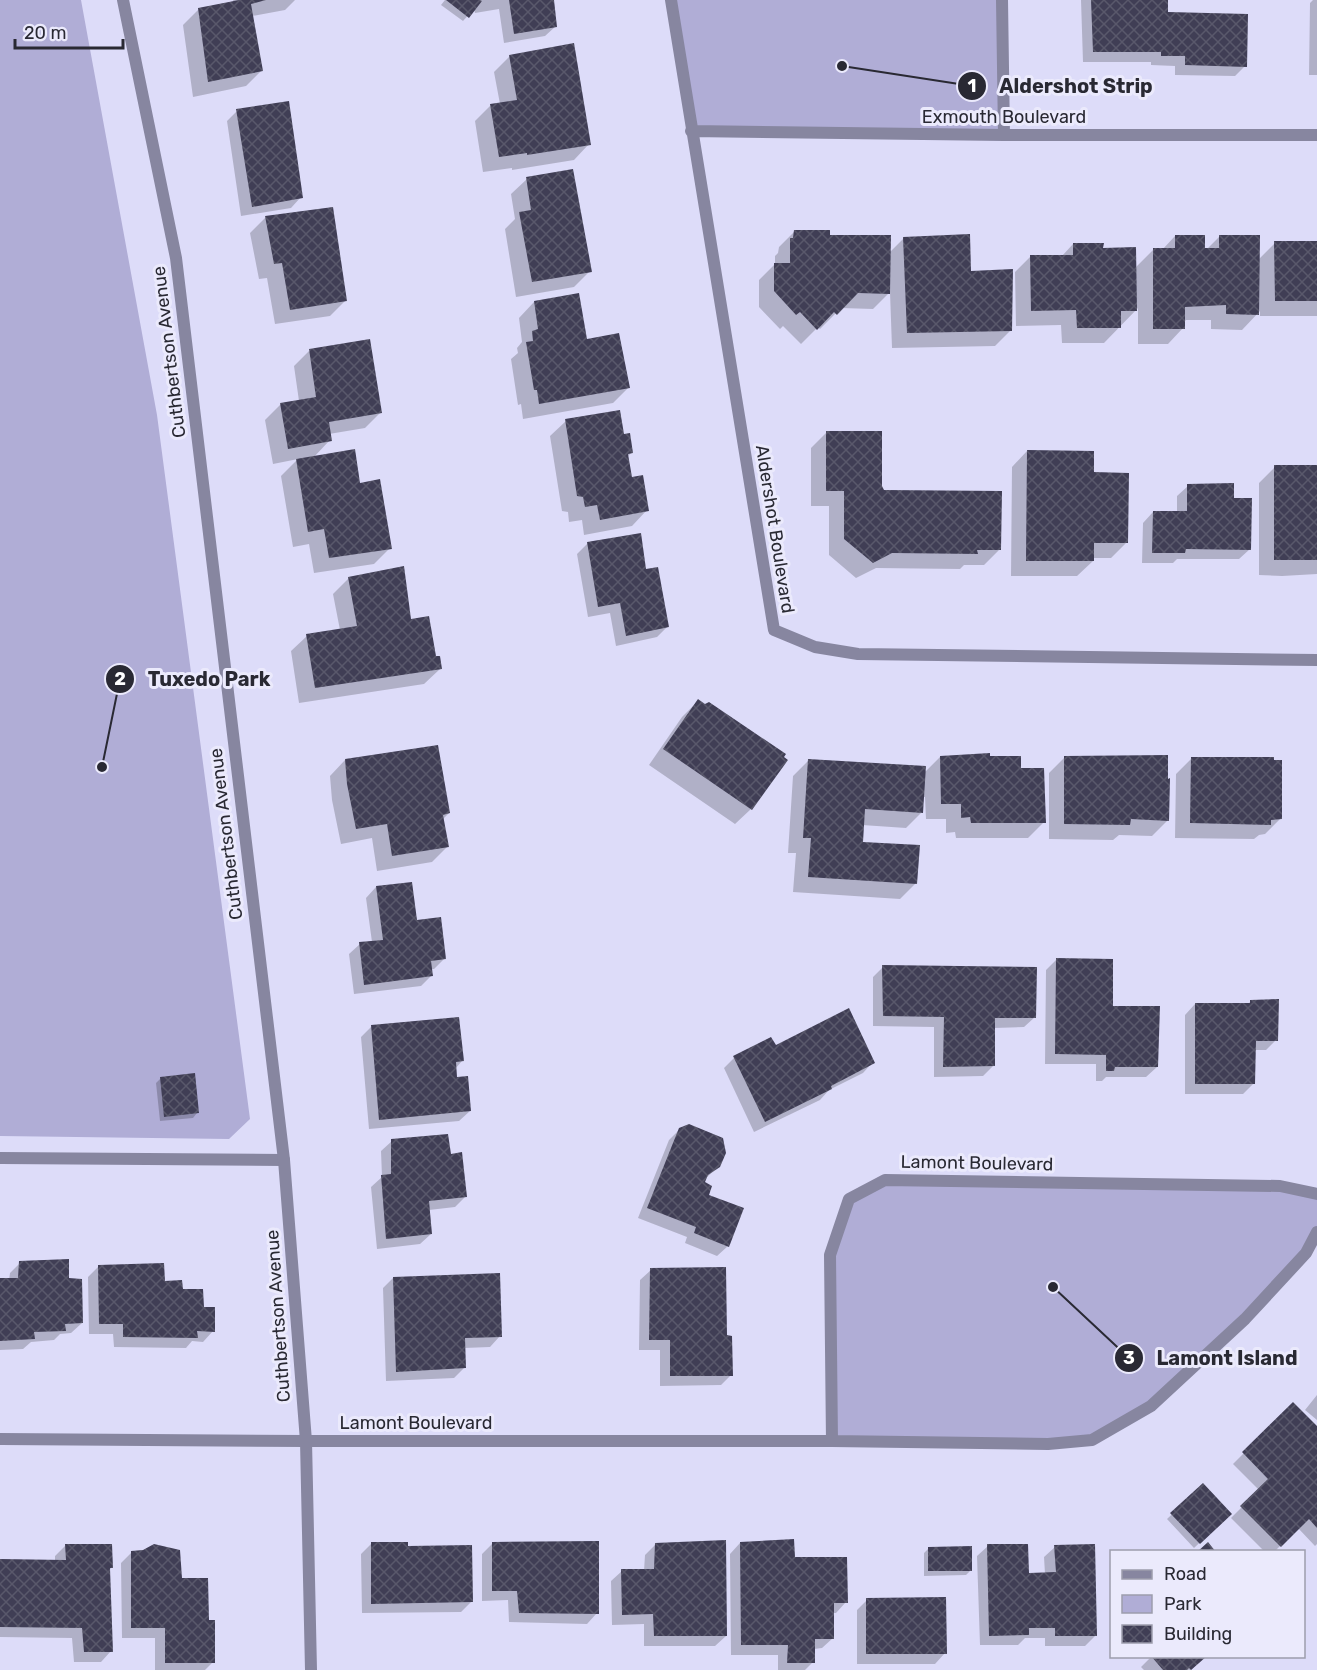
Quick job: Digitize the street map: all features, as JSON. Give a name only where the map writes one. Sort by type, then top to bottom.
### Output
[{"type":"street","name":"Cuthbertson Avenue","points":[[123,0],[176,258],[284,1160],[306,1441],[311,1670]]},
{"type":"street","name":"Aldershot Boulevard","points":[[671,0],[774,630],[815,647],[858,654],[1317,660]]},
{"type":"street","points":[[1002,0],[1004,135]]},
{"type":"street","name":"Exmouth Boulevard","points":[[691,131],[1004,135],[1317,135]]},
{"type":"street","points":[[0,1158],[284,1160]]},
{"type":"street","name":"Lamont Boulevard","points":[[832,1441],[831,1255],[849,1199],[885,1180],[1280,1186],[1317,1194]]},
{"type":"street","name":"Lamont Boulevard","points":[[0,1439],[832,1441],[1048,1444],[1092,1440],[1151,1406],[1245,1319],[1306,1253],[1317,1232]]},
{"type":"green space","points":[[0,0],[81,0],[157,415],[250,1119],[229,1139],[0,1136]]},
{"type":"green space","points":[[671,0],[1002,0],[1004,135],[691,131]]},
{"type":"green space","points":[[885,1180],[1280,1186],[1317,1194],[1317,1232],[1306,1253],[1151,1406],[1092,1440],[832,1441],[830,1255],[849,1199]]},
{"type":"building","points":[[239,0],[266,0],[251,4],[263,71],[208,82],[198,8]]},
{"type":"building","points":[[446,0],[480,0],[482,1],[469,18]]},
{"type":"building","points":[[509,0],[554,0],[557,27],[514,34]]},
{"type":"building","points":[[1091,0],[1168,0],[1168,12],[1248,14],[1247,67],[1185,65],[1185,56],[1161,56],[1161,52],[1093,52]]},
{"type":"building","points":[[574,43],[591,145],[499,157],[490,104],[517,100],[509,55]]},
{"type":"building","points":[[289,101],[303,198],[252,207],[236,109]]},
{"type":"building","points":[[573,169],[592,272],[532,282],[519,212],[531,210],[526,177]]},
{"type":"building","points":[[333,207],[347,301],[290,310],[282,263],[274,264],[265,216]]},
{"type":"building","points":[[794,230],[830,230],[830,235],[891,235],[890,294],[858,293],[837,315],[834,312],[817,330],[800,312],[796,315],[774,291],[774,263],[790,263],[790,238],[793,238]]},
{"type":"building","points":[[970,234],[971,271],[1013,269],[1012,331],[907,333],[903,237]]},
{"type":"building","points":[[1175,235],[1205,235],[1205,248],[1219,248],[1219,235],[1260,235],[1259,315],[1226,314],[1226,305],[1185,307],[1185,329],[1153,329],[1153,248],[1175,248]]},
{"type":"building","points":[[1274,241],[1317,241],[1317,301],[1275,301]]},
{"type":"building","points":[[1073,243],[1104,243],[1103,248],[1136,247],[1137,311],[1121,311],[1121,328],[1077,328],[1076,310],[1031,311],[1030,255],[1073,255]]},
{"type":"building","points":[[579,293],[587,339],[619,333],[630,388],[539,404],[537,390],[534,390],[526,342],[533,341],[532,331],[538,329],[534,301]]},
{"type":"building","points":[[370,339],[382,413],[329,422],[332,441],[288,449],[280,403],[316,397],[309,349]]},
{"type":"building","points":[[620,410],[624,434],[630,433],[633,453],[628,454],[632,477],[643,475],[649,511],[600,520],[597,505],[585,507],[583,497],[577,496],[565,419]]},
{"type":"building","points":[[826,431],[882,431],[882,486],[884,490],[1002,491],[1001,550],[977,550],[978,554],[892,553],[873,563],[844,539],[844,491],[826,491]]},
{"type":"building","points":[[355,449],[360,483],[380,479],[392,549],[329,558],[324,529],[308,532],[296,459]]},
{"type":"building","points":[[1027,450],[1094,451],[1094,472],[1129,473],[1128,543],[1094,543],[1094,561],[1026,561]]},
{"type":"building","points":[[1274,465],[1317,465],[1317,560],[1274,560]]},
{"type":"building","points":[[1234,483],[1234,498],[1252,498],[1251,550],[1186,549],[1185,553],[1152,553],[1153,511],[1187,511],[1187,484]]},
{"type":"building","points":[[641,533],[646,569],[658,567],[669,627],[626,636],[620,603],[598,607],[587,542]]},
{"type":"building","points":[[404,566],[411,619],[429,616],[436,656],[440,656],[442,669],[315,688],[306,634],[357,626],[348,577]]},
{"type":"building","points":[[698,699],[705,704],[709,702],[786,754],[784,757],[788,760],[752,810],[663,749]]},
{"type":"building","points":[[438,745],[450,813],[443,815],[449,847],[392,856],[387,824],[356,829],[347,784],[345,759]]},
{"type":"building","points":[[990,753],[990,756],[1021,756],[1021,768],[1044,768],[1046,823],[971,823],[970,817],[961,818],[961,804],[941,804],[940,756]]},
{"type":"building","points":[[1168,755],[1169,821],[1131,819],[1130,825],[1064,824],[1064,756]]},
{"type":"building","points":[[1191,757],[1274,757],[1274,760],[1282,760],[1282,819],[1271,820],[1271,825],[1190,823]]},
{"type":"building","points":[[808,759],[926,766],[923,813],[865,809],[863,842],[920,845],[917,884],[808,877],[811,838],[803,838]]},
{"type":"building","points":[[412,882],[417,920],[441,917],[446,959],[431,961],[433,976],[364,985],[359,942],[383,940],[376,886]]},
{"type":"building","points":[[1056,958],[1113,959],[1113,1006],[1160,1006],[1158,1067],[1115,1067],[1114,1071],[1106,1071],[1106,1055],[1055,1054]]},
{"type":"building","points":[[882,965],[1037,967],[1036,1018],[995,1018],[995,1066],[943,1067],[944,1017],[883,1016]]},
{"type":"building","points":[[1279,999],[1278,1041],[1256,1041],[1255,1084],[1195,1084],[1195,1003],[1250,1003],[1250,1000]]},
{"type":"building","points":[[849,1008],[875,1063],[831,1086],[832,1089],[765,1122],[733,1056],[771,1037],[776,1045]]},
{"type":"building","points":[[459,1017],[464,1061],[456,1062],[457,1077],[468,1076],[471,1111],[379,1120],[371,1025]]},
{"type":"building","points":[[195,1073],[199,1113],[164,1117],[160,1077]]},
{"type":"building","points":[[689,1124],[723,1138],[726,1153],[720,1167],[708,1175],[705,1182],[712,1186],[709,1195],[744,1208],[729,1247],[694,1233],[696,1227],[647,1208],[679,1128]]},
{"type":"building","points":[[448,1134],[451,1154],[462,1152],[467,1197],[429,1201],[432,1234],[386,1239],[381,1175],[391,1174],[391,1139]]},
{"type":"building","points":[[69,1259],[69,1278],[82,1279],[83,1323],[65,1324],[66,1331],[34,1332],[35,1339],[0,1341],[0,1278],[18,1278],[19,1261]]},
{"type":"building","points":[[164,1263],[165,1281],[182,1280],[183,1289],[203,1289],[204,1307],[215,1307],[215,1332],[197,1331],[198,1338],[123,1337],[123,1324],[99,1324],[98,1265]]},
{"type":"building","points":[[726,1267],[727,1335],[732,1336],[733,1376],[670,1376],[670,1340],[649,1340],[650,1268]]},
{"type":"building","points":[[500,1273],[502,1337],[465,1338],[466,1368],[396,1372],[393,1277]]},
{"type":"building","points":[[1293,1402],[1317,1426],[1317,1528],[1309,1519],[1281,1547],[1240,1506],[1268,1479],[1242,1452]]},
{"type":"building","points":[[1203,1483],[1232,1514],[1200,1544],[1170,1513]]},
{"type":"building","points":[[794,1539],[795,1557],[847,1557],[848,1603],[834,1603],[834,1639],[815,1639],[815,1663],[787,1663],[788,1645],[741,1645],[740,1542]]},
{"type":"building","points":[[726,1540],[727,1636],[654,1636],[653,1614],[622,1615],[621,1569],[654,1569],[655,1543]]},
{"type":"building","points":[[599,1541],[599,1614],[519,1613],[517,1591],[492,1591],[492,1542]]},
{"type":"building","points":[[371,1542],[408,1542],[408,1546],[472,1545],[473,1602],[371,1604]]},
{"type":"building","points":[[1208,1542],[1214,1550],[1199,1550]]},
{"type":"building","points":[[65,1544],[112,1544],[113,1568],[110,1568],[113,1652],[84,1652],[82,1628],[0,1627],[0,1559],[66,1560]]},
{"type":"building","points":[[154,1544],[180,1550],[182,1578],[208,1578],[209,1620],[215,1620],[215,1663],[165,1663],[165,1628],[131,1628],[131,1551],[143,1550]]},
{"type":"building","points":[[987,1544],[1028,1544],[1029,1573],[1056,1572],[1054,1545],[1095,1544],[1097,1636],[1055,1636],[1055,1628],[1029,1628],[1029,1635],[989,1636]]},
{"type":"building","points":[[972,1546],[972,1571],[928,1571],[928,1547]]},
{"type":"building","points":[[946,1597],[947,1654],[866,1654],[866,1598]]},
{"type":"building","points":[[1153,1658],[1205,1658],[1191,1670],[1189,1668],[1187,1670],[1163,1670]]},
{"type":"place","name":"Aldershot Strip","points":[[842,66]]},
{"type":"place","name":"Tuxedo Park","points":[[102,767]]},
{"type":"place","name":"Lamont Island","points":[[1053,1287]]}]
